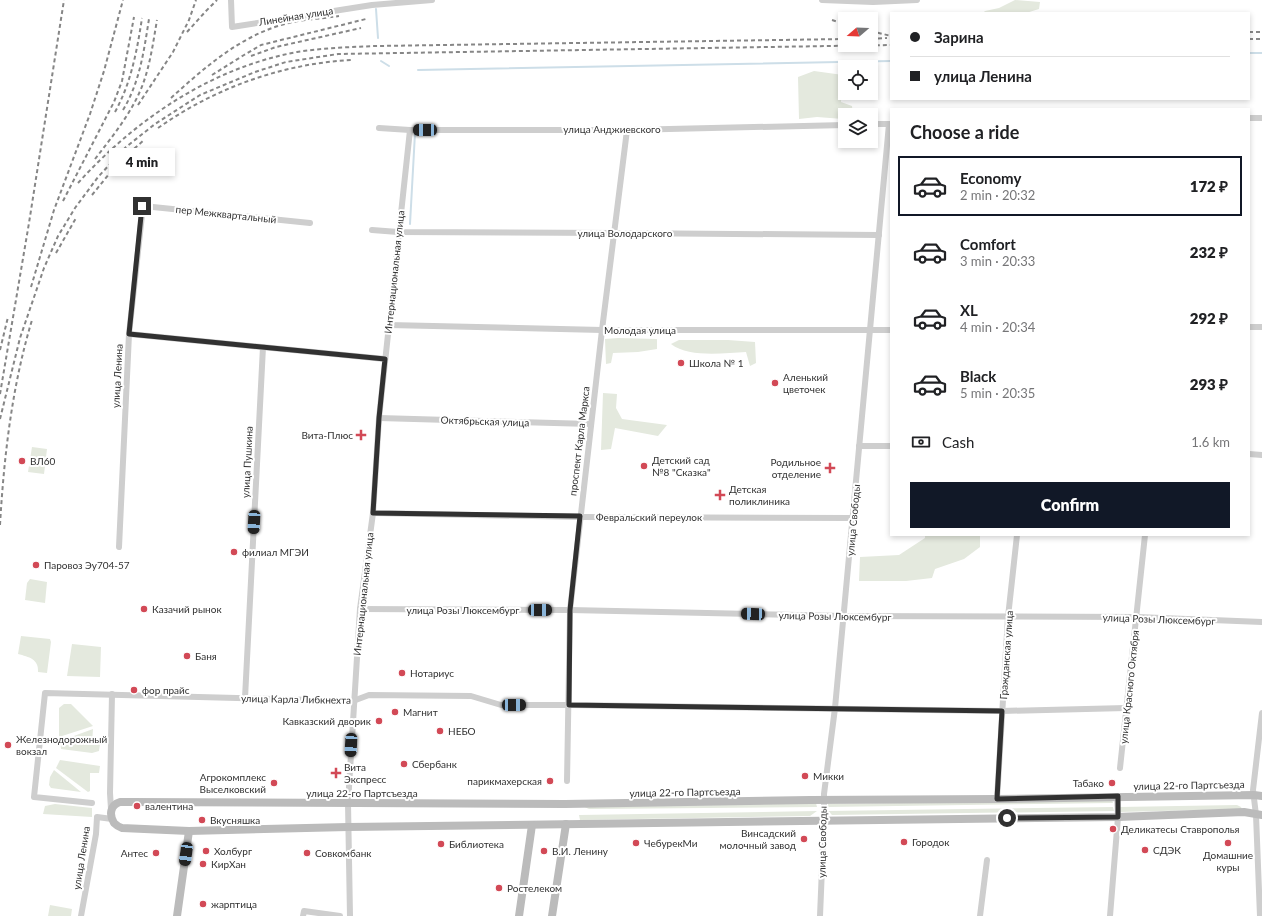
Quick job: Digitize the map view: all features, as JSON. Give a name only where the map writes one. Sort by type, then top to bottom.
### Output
[{"type":"main road","name":"улица 22-го Партсъезда","points":[[111,806],[120,802],[565,804],[1258,795]]},
{"type":"main road","points":[[111,806],[113,821],[122,828],[188,831],[348,826],[1118,817],[1244,812],[1259,815]]},
{"type":"main road","points":[[552,916],[566,824]]},
{"type":"main road","points":[[519,916],[532,825]]},
{"type":"main road","points":[[178,916],[188,831]]},
{"type":"street","name":"Линейная улица","points":[[231,0],[232,26],[372,2],[432,0]]},
{"type":"street","points":[[822,0],[917,0]]},
{"type":"street","points":[[1250,118],[1262,118]]},
{"type":"street","points":[[878,124],[890,124]]},
{"type":"street","name":"улица Свободы","points":[[820,916],[824,820],[823,800],[835,708],[890,124]]},
{"type":"street","name":"улица Анджиевского","points":[[379,128],[410,130],[627,130],[838,125]]},
{"type":"street","name":"Интернациональная улица","points":[[350,916],[348,803],[360,609],[373,513],[379,418],[410,130]]},
{"type":"street","name":"проспект Карла Маркса","points":[[567,781],[570,610],[602,330],[627,130]]},
{"type":"street","name":"пер Межквартальный","points":[[142,206],[310,223]]},
{"type":"street","name":"улица Ленина","points":[[119,547],[129,334],[142,206]]},
{"type":"street","name":"улица Володарского","points":[[372,230],[398,232],[614,232],[879,235]]},
{"type":"street","name":"Молодая улица","points":[[388,325],[602,330],[890,330]]},
{"type":"street","points":[[1250,327],[1262,327]]},
{"type":"street","points":[[129,334],[385,359]]},
{"type":"street","name":"улица Пушкина","points":[[245,698],[263,347]]},
{"type":"street","name":"Октябрьская улица","points":[[379,418],[591,424]]},
{"type":"street","points":[[859,446],[890,446]]},
{"type":"street","points":[[1250,454],[1262,455]]},
{"type":"street","name":"Февральский переулок","points":[[373,513],[853,518]]},
{"type":"street","name":"Гражданская улица","points":[[997,799],[1008,617],[1017,536]]},
{"type":"street","name":"улица Красного Октября","points":[[1120,768],[1146,536]]},
{"type":"street","name":"улица Розы Люксембург","points":[[360,609],[570,610],[844,616],[1137,617],[1262,622]]},
{"type":"street","name":"улица Карла Либкнехта","points":[[92,803],[34,797],[45,693],[354,701],[369,695],[471,696],[501,705],[1002,711],[1126,708]]},
{"type":"street","points":[[111,806],[112,694]]},
{"type":"street","points":[[1260,916],[1258,795],[1253,790],[1262,713]]},
{"type":"street","points":[[1110,916],[1118,817],[1118,796]]},
{"type":"street","name":"улица Ленина","points":[[81,916],[96,834],[96,817],[113,821]]},
{"type":"street","points":[[980,916],[987,860]]},
{"type":"street","points":[[304,916],[304,911],[340,916]]},
{"type":"shaded area","points":[[1015,0],[1040,2],[1039,9],[1029,12],[984,12],[999,8]]},
{"type":"shaded area","points":[[814,71],[838,74],[838,100],[841,100],[841,102],[852,106],[852,108],[838,108],[838,119],[817,117],[799,119],[798,77]]},
{"type":"shaded area","points":[[605,339],[657,339],[657,349],[638,352],[613,353],[611,363],[606,364]]},
{"type":"shaded area","points":[[679,340],[728,340],[755,342],[756,363],[750,366],[746,352],[717,354],[697,353],[678,348],[671,344]]},
{"type":"shaded area","points":[[603,393],[617,394],[616,408],[622,419],[667,425],[658,436],[615,428],[611,449],[601,450]]},
{"type":"shaded area","points":[[32,447],[47,449],[44,474],[28,472]]},
{"type":"shaded area","points":[[925,536],[980,536],[980,547],[964,559],[935,569],[932,578],[906,581],[859,581],[860,557],[899,555],[925,538]]},
{"type":"shaded area","points":[[30,579],[47,582],[45,603],[25,600],[27,583]]},
{"type":"shaded area","points":[[21,636],[50,639],[51,642],[47,673],[38,672],[35,661],[18,654]]},
{"type":"shaded area","points":[[72,644],[101,647],[100,677],[67,676]]},
{"type":"shaded area","points":[[64,704],[71,704],[93,726],[59,737],[59,708]]},
{"type":"shaded area","points":[[93,729],[92,743],[100,744],[99,751],[92,753],[61,749],[60,741]]},
{"type":"shaded area","points":[[60,760],[100,766],[99,773],[90,773],[90,791],[88,792],[56,768]]},
{"type":"shaded area","points":[[54,770],[81,792],[51,788],[49,785],[50,777]]},
{"type":"shaded area","points":[[1112,800],[1113,803],[828,807],[828,804]]},
{"type":"shaded area","points":[[816,803],[817,807],[589,809],[582,806]]},
{"type":"shaded area","points":[[55,804],[92,808],[92,817],[43,814],[45,806]]},
{"type":"shaded area","points":[[1237,805],[1242,809],[1119,812],[1119,807]]},
{"type":"shaded area","points":[[1113,807],[1114,811],[832,815],[828,811]]},
{"type":"shaded area","points":[[817,811],[810,816],[580,820],[579,815]]},
{"type":"shaded area","points":[[50,905],[72,909],[71,916],[48,916]]},
{"type":"waterway","points":[[376,9],[378,38]]},
{"type":"waterway","points":[[1250,53],[1262,53]]},
{"type":"waterway","points":[[381,61],[389,66]]},
{"type":"waterway","points":[[418,70],[890,61]]},
{"type":"waterway","points":[[410,224],[415,133]]},
{"type":"railway","points":[[0,394],[29,223],[64,0]]},
{"type":"railway","points":[[31,287],[54,210],[90,114],[104,71],[123,0]]},
{"type":"railway","points":[[138,105],[173,52],[189,20],[196,0]]},
{"type":"railway","points":[[187,32],[217,0]]},
{"type":"railway","points":[[171,98],[196,75],[224,54],[253,36],[291,22],[339,16]]},
{"type":"railway","points":[[63,201],[114,102],[122,81],[134,17]]},
{"type":"railway","points":[[115,112],[121,101],[133,66],[142,18]]},
{"type":"railway","points":[[123,110],[134,88],[143,54],[149,19]]},
{"type":"railway","points":[[212,75],[261,45],[366,19]]},
{"type":"railway","points":[[95,159],[126,117],[137,99],[149,64],[157,20]]},
{"type":"railway","points":[[832,20],[838,22]]},
{"type":"railway","points":[[251,56],[276,47],[361,28]]},
{"type":"railway","points":[[1250,32],[1262,32]]},
{"type":"railway","points":[[878,33],[890,36]]},
{"type":"railway","points":[[878,39],[887,38]]},
{"type":"railway","points":[[78,183],[125,138],[150,118],[177,100],[205,84],[235,70],[265,60],[297,52],[376,46],[838,39]]},
{"type":"railway","points":[[1250,39],[1262,39]]},
{"type":"railway","points":[[0,419],[20,338],[44,268],[58,236],[75,208],[98,177],[126,147],[155,124],[200,95],[255,72],[286,62],[338,54],[890,45]]},
{"type":"railway","points":[[158,128],[202,101],[250,80],[299,67],[325,62],[351,60]]},
{"type":"railway","points":[[92,195],[118,163],[144,140]]},
{"type":"railway","points":[[56,253],[76,218]]},
{"type":"railway","points":[[0,350],[8,317]]},
{"type":"railway","points":[[0,525],[10,421],[19,370],[32,320]]},
{"type":"place","name":"Школа № 1","points":[[681,363]]},
{"type":"place","name":"Аленький цветочек","points":[[775,383]]},
{"type":"place","name":"Вита-Плюс","points":[[361,435]]},
{"type":"place","name":"ВЛ60","points":[[22,461]]},
{"type":"place","name":"Детский сад №8 \"Сказка\"","points":[[644,466]]},
{"type":"place","name":"Родильное отделение","points":[[830,468]]},
{"type":"place","name":"Детская поликлиника","points":[[720,495]]},
{"type":"place","name":"филиал МГЭИ","points":[[234,552]]},
{"type":"place","name":"Паровоз Эу704-57","points":[[36,565]]},
{"type":"place","name":"Казачий рынок","points":[[144,609]]},
{"type":"place","name":"Баня","points":[[187,656]]},
{"type":"place","name":"Нотариус","points":[[402,673]]},
{"type":"place","name":"фор прайс","points":[[134,690]]},
{"type":"place","name":"Магнит","points":[[395,712]]},
{"type":"place","name":"Кавказский дворик","points":[[379,721]]},
{"type":"place","name":"НЕБО","points":[[440,731]]},
{"type":"place","name":"Железнодорожный вокзал","points":[[8,745]]},
{"type":"place","name":"Сбербанк","points":[[404,764]]},
{"type":"place","name":"Вита Экспресс","points":[[336,773]]},
{"type":"place","name":"Микки","points":[[805,776]]},
{"type":"place","name":"парикмахерская","points":[[550,781]]},
{"type":"place","name":"Агрокомплекс Выселковский","points":[[274,783]]},
{"type":"place","name":"Табако","points":[[1112,783]]},
{"type":"place","name":"валентина","points":[[137,806]]},
{"type":"place","name":"Вкусняшка","points":[[202,820]]},
{"type":"place","name":"Деликатесы Ставрополья","points":[[1113,829]]},
{"type":"place","name":"Винсадский молочный завод","points":[[804,839]]},
{"type":"place","name":"Городок","points":[[904,842]]},
{"type":"place","name":"ЧебурекМи","points":[[636,843]]},
{"type":"place","name":"Домашние куры","points":[[1228,843]]},
{"type":"place","name":"Библиотека","points":[[441,844]]},
{"type":"place","name":"СДЭК","points":[[1145,850]]},
{"type":"place","name":"Холбург","points":[[206,851]]},
{"type":"place","name":"В.И. Ленину","points":[[544,851]]},
{"type":"place","name":"Антес","points":[[156,853]]},
{"type":"place","name":"Совкомбанк","points":[[307,853]]},
{"type":"place","name":"КирХан","points":[[203,864]]},
{"type":"place","name":"Ростелеком","points":[[499,888]]},
{"type":"place","name":"жарптица","points":[[203,904]]},
{"type":"route","points":[[142,206],[129,334],[385,359],[379,418],[373,513],[580,516],[570,610],[569,705],[1002,711],[997,799],[1118,796],[1118,817],[1007,818]]}]
